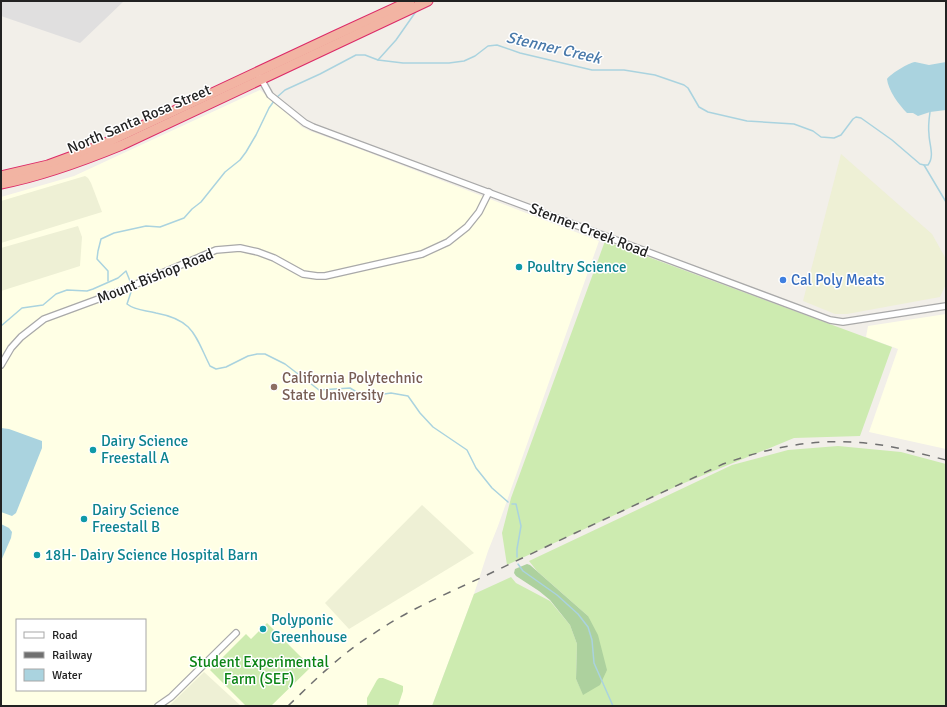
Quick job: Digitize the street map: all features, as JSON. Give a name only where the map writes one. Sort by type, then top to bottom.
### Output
[{"type":"highway","points":[[260,76],[410,1]]},
{"type":"highway","points":[[260,76],[428,1]]},
{"type":"highway","name":"North Santa Rosa Street","points":[[1,176],[48,165],[97,147],[260,76]]},
{"type":"highway","name":"North Santa Rosa Street","points":[[1,184],[76,163],[101,154],[260,76]]},
{"type":"street","name":"Stenner Creek Road","points":[[260,76],[270,95],[305,123],[313,127],[830,320],[843,322],[946,306]]},
{"type":"street","name":"Mount Bishop Road","points":[[1,365],[11,348],[44,319],[120,292],[216,250],[240,248],[258,252],[274,258],[303,274],[325,276],[422,254],[448,242],[467,227],[480,212],[489,192]]},
{"type":"street","points":[[158,706],[171,697],[236,633]]},
{"type":"shaded area","points":[[1,1],[124,1],[80,43],[1,16]]},
{"type":"shaded area","name":"California Polytechnic State University","points":[[260,90],[302,127],[310,131],[599,241],[474,594],[432,706],[1,706],[1,197],[74,176]]},
{"type":"shaded area","points":[[841,154],[932,234],[946,259],[946,284],[940,297],[847,314],[835,314],[803,301]]},
{"type":"shaded area","points":[[85,176],[91,183],[102,212],[1,243],[1,201]]},
{"type":"shaded area","points":[[78,226],[82,237],[80,266],[1,291],[1,248]]},
{"type":"shaded area","points":[[946,314],[946,449],[869,432],[898,349],[866,337],[868,326]]},
{"type":"shaded area","points":[[422,505],[474,553],[349,629],[325,603]]},
{"type":"shaded area","points":[[204,672],[241,706],[169,706]]},
{"type":"green space","points":[[605,241],[892,347],[860,436],[794,438],[677,486],[507,565],[502,533],[511,498]]},
{"type":"green space","points":[[838,446],[901,452],[946,464],[946,706],[432,706],[474,594],[511,577],[516,583],[550,601],[570,625],[577,644],[576,679],[583,694],[600,684],[588,616],[537,571],[529,561],[732,465],[788,450]]},
{"type":"green space","points":[[527,564],[588,616],[598,635],[607,670],[600,685],[583,695],[576,679],[577,644],[570,625],[550,600],[516,576],[514,573],[515,569]]},
{"type":"green space","name":"Student Experimental Farm (SEF)","points":[[267,623],[311,667],[271,706],[246,706],[210,670],[246,634],[251,639]]},
{"type":"green space","points":[[379,678],[383,678],[403,686],[403,691],[398,706],[367,706],[367,698]]},
{"type":"water","points":[[915,62],[929,65],[946,62],[946,110],[930,112],[918,116],[913,113],[907,113],[894,97],[889,88],[887,79],[908,64]]},
{"type":"water","points":[[1,428],[9,429],[42,441],[42,448],[16,513],[12,516],[1,512]]},
{"type":"water","points":[[1,524],[9,528],[12,532],[1,561]]},
{"type":"waterway","points":[[378,60],[396,40],[417,10]]},
{"type":"waterway","name":"Stenner Creek","points":[[276,98],[285,90],[356,55],[365,55],[378,60],[403,63],[449,63],[464,61],[475,56],[488,46],[497,45],[520,53],[592,70],[624,70],[655,75],[684,85],[688,88],[699,107],[708,112],[747,121],[794,124],[813,131],[821,137],[834,138],[841,135],[853,119],[856,117],[861,118],[892,140],[920,164],[924,165],[946,202]]},
{"type":"waterway","name":"Stenner Creek","points":[[108,281],[108,271],[97,259],[101,239],[114,233],[146,226],[160,227],[184,218],[201,202],[225,172],[240,160],[256,135],[274,101]]},
{"type":"waterway","points":[[924,165],[928,165],[931,158],[929,138],[930,112]]},
{"type":"waterway","name":"Stenner Creek","points":[[1,326],[22,308],[43,305],[56,294],[67,290],[87,291],[118,278],[126,271],[130,281]]},
{"type":"waterway","points":[[131,292],[127,304],[130,306],[169,316],[186,325],[192,331],[210,366],[216,369],[226,367],[248,356],[265,354],[285,364],[319,390],[350,388],[360,394],[371,396],[391,393],[408,396],[420,413],[433,427],[467,450],[476,468],[492,488],[508,502]]},
{"type":"waterway","points":[[512,504],[516,504],[521,526],[517,557]]},
{"type":"waterway","points":[[518,564],[523,571],[557,595],[578,614],[588,627],[592,640],[594,663],[613,706]]},
{"type":"railway","points":[[288,706],[350,650],[401,617],[446,594],[723,464],[779,448],[835,442],[883,445],[946,460]]},
{"type":"place","name":"Poultry Science","points":[[519,267]]},
{"type":"place","name":"Cal Poly Meats","points":[[783,280]]},
{"type":"place","name":"California Polytechnic State University","points":[[274,387]]},
{"type":"place","name":"Dairy Science Freestall A","points":[[93,450]]},
{"type":"place","name":"Dairy Science Freestall B","points":[[84,519]]},
{"type":"place","name":"18H- Dairy Science Hospital Barn","points":[[37,555]]},
{"type":"place","name":"Polyponic Greenhouse","points":[[263,629]]}]
